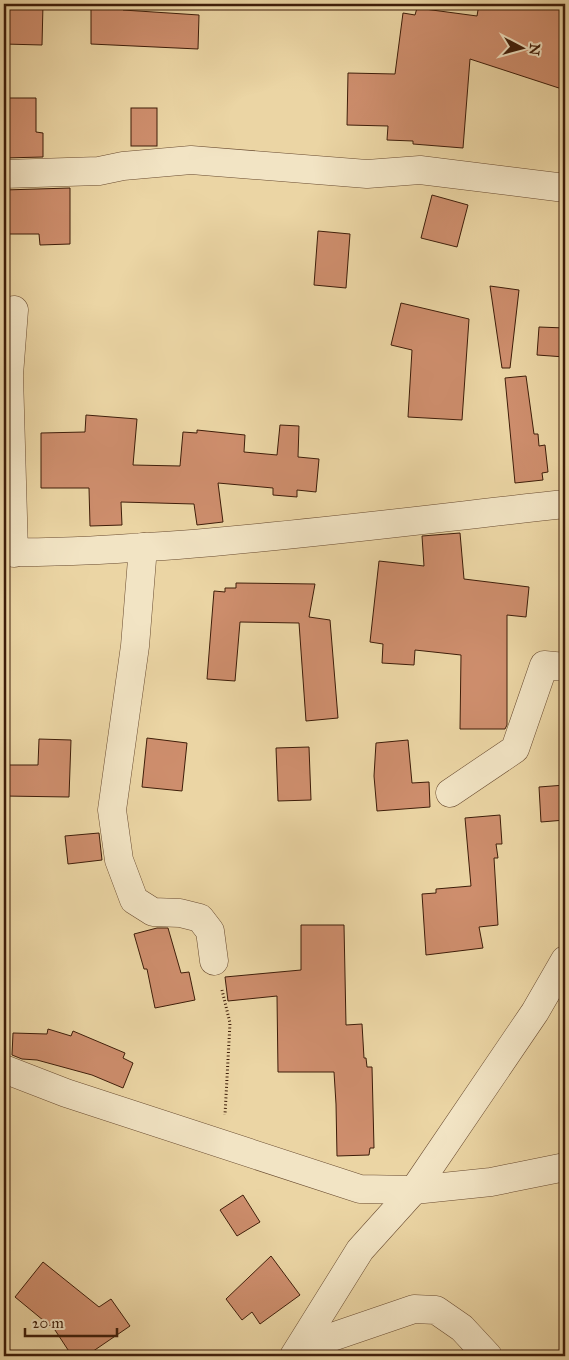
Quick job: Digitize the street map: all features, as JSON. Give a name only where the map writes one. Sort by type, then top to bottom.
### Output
[{"type":"street","points":[[4,174],[99,171],[123,166],[191,160],[367,174],[420,170],[565,188]]},
{"type":"street","points":[[14,310],[9,375],[9,552],[143,548],[272,538],[565,504]]},
{"type":"street","points":[[143,548],[135,646],[112,810],[119,860],[134,900],[153,912],[180,913],[200,918],[210,931],[214,961]]},
{"type":"street","points":[[450,793],[515,749],[544,665],[565,667]]},
{"type":"street","points":[[300,1348],[360,1250],[414,1190],[535,1012],[565,960]]},
{"type":"street","points":[[4,1069],[66,1093],[360,1189],[414,1190],[490,1182],[565,1167]]},
{"type":"street","points":[[300,1348],[414,1309],[436,1310],[462,1328],[488,1356]]},
{"type":"path","points":[[214,961],[230,1023],[223,1145]]},
{"type":"building","points":[[4,4],[43,4],[42,45],[4,44]]},
{"type":"building","points":[[91,4],[123,4],[123,10],[199,15],[198,49],[91,44]]},
{"type":"building","points":[[479,4],[565,4],[565,90],[470,59],[463,148],[413,144],[413,141],[387,140],[388,126],[347,125],[348,73],[395,74],[403,13],[415,15],[417,8],[477,16]]},
{"type":"building","points":[[4,98],[36,98],[36,132],[43,133],[43,157],[4,158]]},
{"type":"building","points":[[131,108],[157,108],[157,146],[131,146]]},
{"type":"building","points":[[70,188],[70,244],[40,245],[39,234],[4,234],[4,190]]},
{"type":"building","points":[[432,195],[468,205],[457,247],[421,238]]},
{"type":"building","points":[[318,231],[350,234],[346,288],[314,285]]},
{"type":"building","points":[[490,286],[519,290],[510,368],[502,368]]},
{"type":"building","points":[[401,303],[469,319],[462,420],[408,417],[412,350],[391,345]]},
{"type":"building","points":[[539,327],[565,328],[565,357],[537,355]]},
{"type":"building","points":[[526,376],[534,434],[538,434],[539,446],[545,445],[548,472],[542,473],[543,480],[515,483],[505,378]]},
{"type":"building","points":[[86,415],[137,419],[133,465],[180,466],[183,432],[197,433],[197,430],[245,435],[244,452],[277,455],[280,425],[299,426],[298,457],[319,459],[316,492],[297,490],[297,497],[273,495],[273,488],[218,483],[223,522],[197,525],[194,504],[121,502],[122,525],[90,526],[89,488],[41,488],[41,433],[85,432]]},
{"type":"building","points":[[460,533],[464,579],[529,587],[526,617],[507,615],[507,725],[505,729],[460,729],[461,655],[415,650],[414,665],[382,663],[383,644],[370,642],[379,561],[424,566],[422,536]]},
{"type":"building","points":[[236,583],[315,584],[309,617],[330,620],[338,718],[306,721],[299,623],[240,622],[235,681],[207,679],[214,591],[225,592],[225,588],[236,588]]},
{"type":"building","points":[[147,738],[187,743],[182,791],[142,787]]},
{"type":"building","points":[[39,739],[71,740],[69,797],[4,796],[4,765],[38,765]]},
{"type":"building","points":[[408,740],[412,783],[429,782],[430,807],[377,811],[374,776],[376,743]]},
{"type":"building","points":[[309,747],[311,800],[278,801],[276,748]]},
{"type":"building","points":[[565,785],[565,820],[541,822],[539,787]]},
{"type":"building","points":[[500,815],[502,844],[496,844],[498,858],[494,858],[498,925],[479,927],[483,948],[426,955],[422,894],[436,893],[436,889],[471,886],[465,818]]},
{"type":"building","points":[[99,833],[102,860],[68,864],[65,836]]},
{"type":"building","points":[[301,925],[344,925],[346,1025],[362,1024],[364,1058],[366,1058],[367,1067],[372,1067],[374,1148],[370,1148],[369,1155],[337,1156],[334,1072],[278,1072],[277,996],[228,1001],[225,977],[301,970]]},
{"type":"building","points":[[157,928],[168,928],[181,973],[189,972],[195,1000],[155,1008],[147,969],[144,969],[134,934]]},
{"type":"building","points":[[48,1029],[71,1036],[73,1031],[125,1053],[123,1058],[133,1063],[123,1088],[92,1075],[12,1055],[13,1033],[47,1034]]},
{"type":"building","points":[[243,1195],[260,1222],[237,1236],[220,1210]]},
{"type":"building","points":[[271,1256],[300,1295],[260,1324],[252,1312],[242,1320],[226,1299]]},
{"type":"building","points":[[43,1262],[99,1307],[111,1299],[130,1326],[86,1356],[72,1356],[55,1330],[15,1297]]}]
